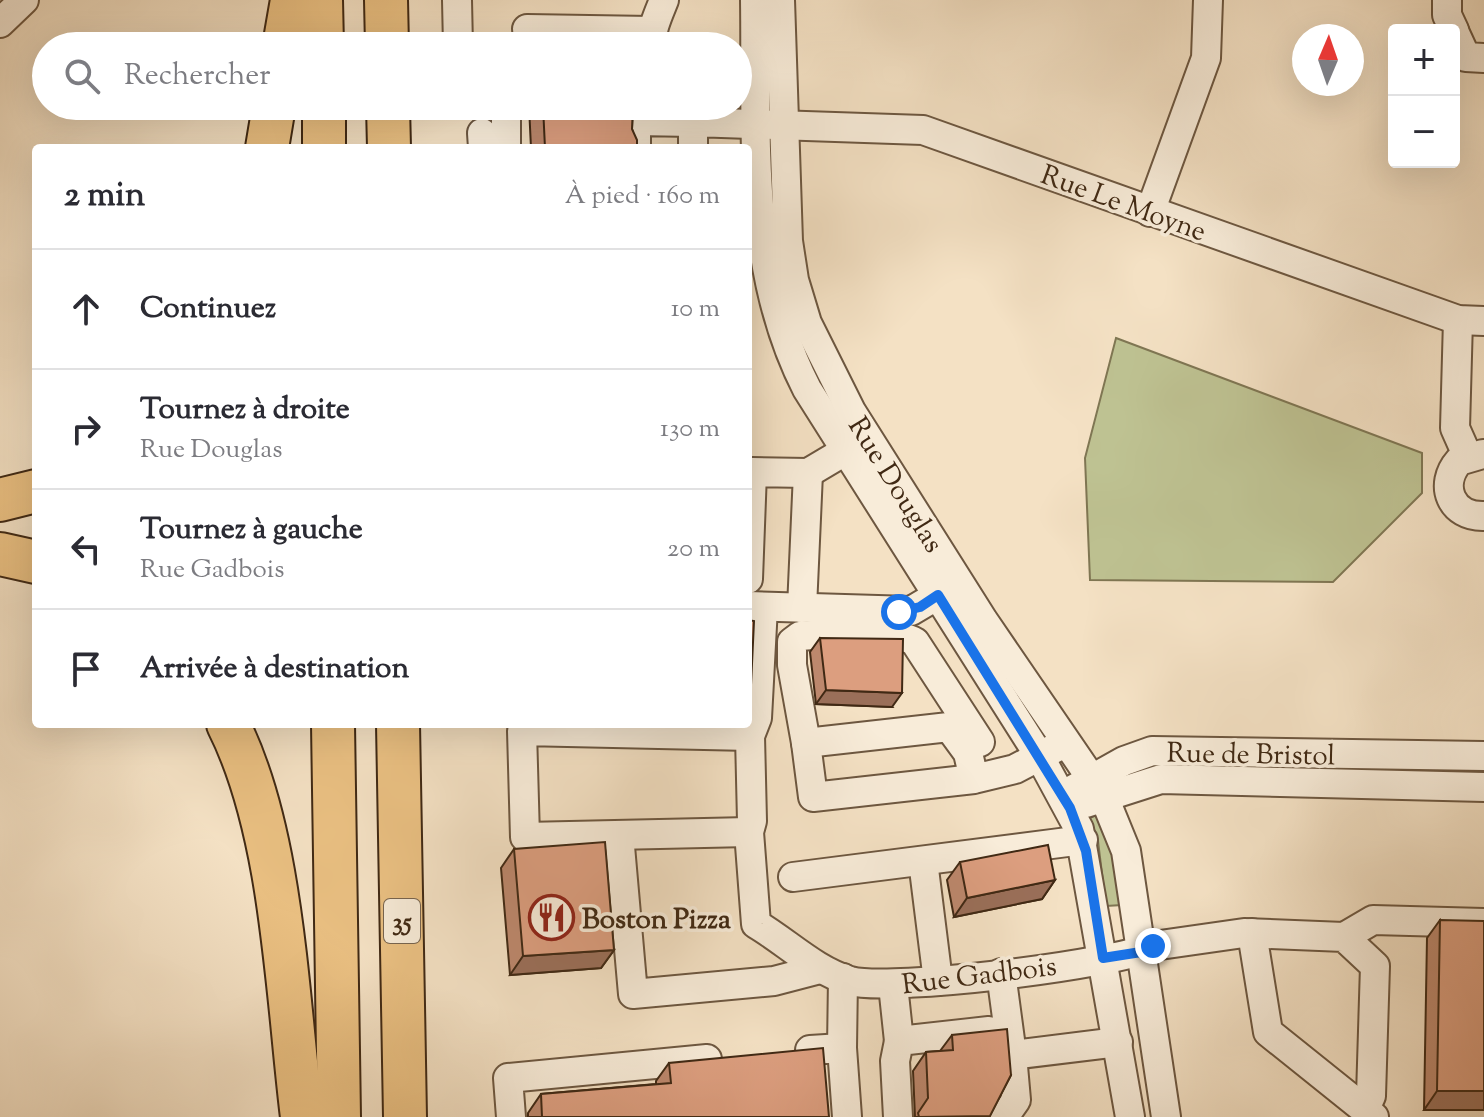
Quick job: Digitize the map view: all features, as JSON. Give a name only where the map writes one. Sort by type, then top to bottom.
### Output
[{"type":"highway","points":[[286,32],[292,0]]},
{"type":"highway","points":[[321,0],[322,32]]},
{"type":"highway","points":[[386,0],[387,32]]},
{"type":"highway","points":[[268,144],[272,120]]},
{"type":"highway","points":[[324,120],[324,144]]},
{"type":"highway","points":[[388,120],[389,144]]},
{"type":"highway","points":[[0,500],[32,492]]},
{"type":"highway","points":[[0,554],[32,561]]},
{"type":"highway","points":[[230,728],[250,780],[269,862],[302,1117]]},
{"type":"highway","points":[[333,728],[339,1117]]},
{"type":"highway","name":"35","points":[[398,728],[405,1117]]},
{"type":"street","points":[[0,23],[24,0]]},
{"type":"street","points":[[457,0],[458,32]]},
{"type":"street","points":[[654,32],[664,0]]},
{"type":"street","name":"Rue Douglas","points":[[755,0],[770,126],[799,301],[817,346],[851,411],[1052,750],[1066,801],[1083,840],[1130,1117]]},
{"type":"street","name":"Rue Douglas","points":[[780,0],[760,233],[759,302],[845,451],[938,595],[1052,750],[1097,789],[1126,851],[1166,1117]]},
{"type":"street","points":[[1150,212],[1206,58],[1208,0]]},
{"type":"street","points":[[1447,0],[1447,15],[1451,24]]},
{"type":"street","points":[[527,29],[568,32]]},
{"type":"street","points":[[1460,44],[1466,57],[1484,58]]},
{"type":"street","points":[[490,143],[500,120]]},
{"type":"street","name":"Rue Le Moyne","points":[[636,125],[693,135],[770,126],[923,130],[1150,212],[1471,320]]},
{"type":"street","points":[[1471,320],[1455,428],[1476,454],[1459,461],[1448,477],[1450,496],[1462,512],[1484,516]]},
{"type":"street","points":[[752,472],[808,473],[845,451]]},
{"type":"street","points":[[802,608],[808,473]]},
{"type":"street","points":[[847,1117],[842,1048],[831,974],[756,924],[749,832],[752,821],[750,736],[757,718],[755,606],[911,611],[938,595]]},
{"type":"street","points":[[986,776],[993,761],[920,646],[902,636],[803,635],[794,640],[792,665],[813,797],[986,776],[1052,750]]},
{"type":"street","points":[[806,743],[949,727],[986,776]]},
{"type":"street","points":[[749,832],[525,837],[522,731],[750,736]]},
{"type":"street","name":"Rue de Bristol","points":[[1097,789],[1124,761],[1152,751],[1484,756]]},
{"type":"street","points":[[1447,787],[1449,755]]},
{"type":"street","name":"Rue de Bristol","points":[[1066,801],[1097,789],[1173,779],[1484,787]]},
{"type":"street","points":[[619,835],[633,994],[831,974]]},
{"type":"street","points":[[793,877],[1083,840]]},
{"type":"street","points":[[923,861],[938,981]]},
{"type":"street","points":[[1370,1113],[1375,966],[1344,937],[1373,920],[1484,923]]},
{"type":"street","points":[[1252,933],[1268,1032],[1370,1113]]},
{"type":"street","name":"Rue Gadbois","points":[[831,974],[867,985],[893,985],[1001,973],[1141,952],[1153,946],[1252,933],[1344,937]]},
{"type":"street","points":[[1001,973],[1016,1100],[1004,1117]]},
{"type":"street","points":[[893,985],[899,1041],[895,1061],[898,1117]]},
{"type":"street","points":[[899,1041],[1118,1042]]},
{"type":"street","points":[[810,1050],[842,1048]]},
{"type":"street","points":[[511,1117],[508,1078],[738,1056]]},
{"type":"green space","points":[[1116,338],[1422,453],[1422,493],[1333,582],[1090,580],[1085,458]]},
{"type":"green space","points":[[1099,813],[1116,858],[1122,905],[1106,906],[1098,841],[1088,819]]},
{"type":"building","points":[[544,120],[632,120],[632,129],[637,140],[637,144],[545,144]]},
{"type":"building","points":[[752,621],[754,621],[752,664]]},
{"type":"building","points":[[820,638],[903,639],[902,693],[826,690]]},
{"type":"building","name":"Boston Pizza","points":[[605,842],[614,950],[523,956],[514,849]]},
{"type":"building","points":[[1048,845],[1055,880],[967,898],[960,862]]},
{"type":"building","points":[[1440,920],[1484,921],[1484,1091],[1437,1091]]},
{"type":"building","points":[[1007,1029],[1011,1075],[990,1116],[919,1117],[918,1113],[928,1098],[926,1052],[953,1050],[952,1035]]},
{"type":"building","points":[[823,1048],[829,1117],[542,1117],[541,1094],[671,1083],[669,1063]]},
{"type":"place","name":"Boston Pizza","points":[[551,918]]},
{"type":"route","points":[[899,612],[911,611],[938,595],[1040,757],[1070,808],[1086,851],[1103,958],[1141,952],[1153,946]]}]
